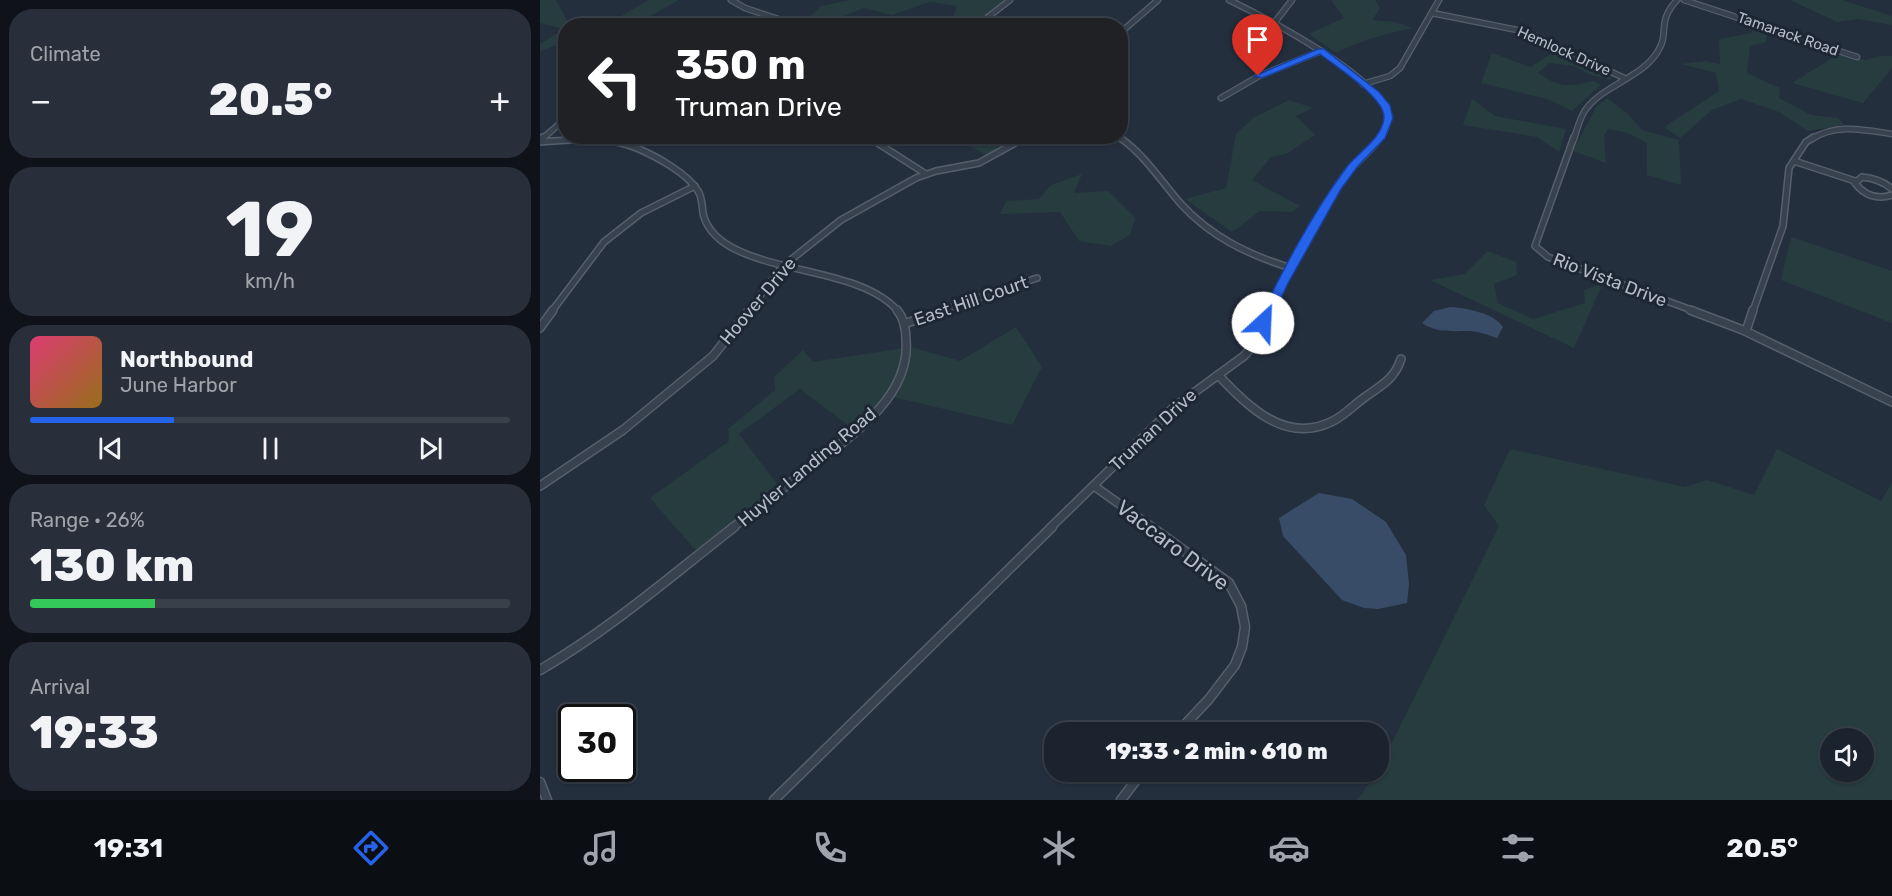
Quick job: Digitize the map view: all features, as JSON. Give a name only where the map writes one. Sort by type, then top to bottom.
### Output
[{"type":"street","points":[[731,0],[743,7],[775,18]]},
{"type":"street","points":[[987,18],[1005,7],[1010,0]]},
{"type":"street","points":[[1128,26],[1158,0]]},
{"type":"street","name":"Truman Drive","points":[[774,800],[1173,408],[1235,365],[1251,348],[1291,268],[1345,176],[1386,130],[1389,118],[1385,105],[1363,84],[1321,51],[1275,22],[1229,0]]},
{"type":"street","points":[[1275,22],[1292,0]]},
{"type":"street","points":[[1363,84],[1390,76],[1400,68],[1439,0]]},
{"type":"street","name":"Rio Vista Drive","points":[[1677,0],[1662,19],[1662,39],[1658,51],[1592,101],[1584,111],[1538,231],[1535,246],[1548,257],[1746,331],[1892,402]]},
{"type":"street","name":"Tamarack Road","points":[[1684,0],[1857,57]]},
{"type":"street","name":"Hemlock Drive","points":[[1432,13],[1527,32],[1624,78]]},
{"type":"street","points":[[1221,98],[1258,76],[1321,51]]},
{"type":"street","points":[[540,141],[558,125]]},
{"type":"street","points":[[1746,331],[1783,226],[1787,179],[1794,161],[1812,137],[1827,131],[1859,129],[1892,134]]},
{"type":"street","points":[[540,141],[558,140]]},
{"type":"street","points":[[629,144],[659,159],[695,186],[702,199],[707,224],[719,239],[744,254],[867,287],[888,300],[904,324]]},
{"type":"street","points":[[879,144],[926,174]]},
{"type":"street","name":"Hoover Drive","points":[[540,486],[623,430],[713,356],[783,266],[854,212],[926,174],[979,163],[1013,144]]},
{"type":"street","points":[[1127,144],[1144,156],[1160,174],[1179,202],[1209,230],[1261,259],[1291,268]]},
{"type":"street","points":[[1794,161],[1855,181],[1859,189],[1869,195],[1881,198],[1891,196]]},
{"type":"street","points":[[1855,181],[1862,177],[1873,178],[1892,189]]},
{"type":"street","points":[[540,328],[604,242],[641,213],[695,186]]},
{"type":"street","name":"East Hill Court","points":[[904,324],[1037,278]]},
{"type":"street","name":"Huyler Landing Road","points":[[540,670],[559,659],[641,599],[866,423],[888,398],[903,370],[908,344],[904,324]]},
{"type":"street","points":[[1218,375],[1263,418],[1283,426],[1296,428],[1320,426],[1354,407],[1397,373],[1401,358]]},
{"type":"street","name":"Vaccaro Drive","points":[[1094,486],[1228,583],[1241,607],[1244,637],[1236,665],[1227,679],[1187,722]]},
{"type":"street","points":[[540,782],[547,800]]},
{"type":"street","points":[[1121,800],[1135,782]]},
{"type":"green space","points":[[540,0],[556,0],[566,18],[558,18],[558,28],[540,23]]},
{"type":"green space","points":[[649,0],[679,0],[647,18],[618,18]]},
{"type":"green space","points":[[851,0],[1012,0],[989,18],[953,18],[957,6],[929,2],[892,15],[864,8],[838,18],[809,18],[821,6]]},
{"type":"green space","points":[[1331,0],[1375,0],[1380,8],[1372,20],[1395,22],[1413,28],[1373,38],[1336,53],[1309,34],[1344,18]]},
{"type":"green space","points":[[1790,0],[1842,0],[1892,16],[1892,25],[1858,19],[1837,22]]},
{"type":"green space","points":[[1751,25],[1767,32],[1766,42],[1750,46],[1747,73],[1780,88],[1779,98],[1811,115],[1838,118],[1844,125],[1808,131],[1779,112],[1741,99],[1712,110],[1680,138],[1664,127],[1719,91],[1716,73],[1681,64],[1706,61],[1720,64],[1719,39],[1752,33]]},
{"type":"green space","points":[[558,33],[558,45],[540,51],[540,44]]},
{"type":"green space","points":[[1557,50],[1611,74],[1612,80],[1591,75],[1574,66],[1549,63],[1538,73],[1558,84],[1571,85],[1593,81],[1601,85],[1572,111],[1547,99],[1481,83],[1492,53],[1530,67]]},
{"type":"green space","points":[[1837,55],[1866,60],[1892,56],[1892,68],[1863,103],[1792,83]]},
{"type":"green space","points":[[1607,98],[1628,114],[1642,130],[1679,140],[1681,185],[1647,175],[1647,143],[1628,133],[1608,129],[1604,136],[1606,163],[1573,151],[1596,107]]},
{"type":"green space","points":[[1472,99],[1495,116],[1566,129],[1559,152],[1537,137],[1463,125]]},
{"type":"green space","points":[[1289,100],[1313,108],[1296,116],[1315,135],[1286,154],[1271,157],[1252,180],[1300,206],[1292,212],[1260,211],[1232,232],[1185,199],[1226,188],[1236,134],[1253,118]]},
{"type":"green space","points":[[965,144],[1012,144],[990,157]]},
{"type":"green space","points":[[1082,174],[1074,193],[1108,191],[1135,218],[1130,235],[1111,246],[1079,241],[1060,212],[1000,214],[1006,201],[1039,199],[1051,185]]},
{"type":"green space","points":[[1791,237],[1892,271],[1892,323],[1781,280]]},
{"type":"green space","points":[[1488,251],[1516,262],[1517,275],[1494,284],[1498,303],[1533,319],[1585,303],[1584,290],[1603,283],[1574,348],[1430,280],[1465,274]]},
{"type":"green space","points":[[1016,327],[1042,367],[1012,425],[893,397],[856,431],[800,389],[739,434],[781,489],[698,553],[650,498],[729,441],[728,429],[775,390],[774,377],[803,350],[813,362],[911,347],[960,361]]},
{"type":"green space","points":[[1510,449],[1685,487],[1707,480],[1754,495],[1777,449],[1881,501],[1892,483],[1892,800],[1357,800],[1370,782],[1389,782],[1389,749],[1499,526],[1484,505]]},
{"type":"water","points":[[1450,307],[1486,315],[1503,327],[1497,338],[1472,331],[1439,330],[1422,323],[1434,311]]},
{"type":"water","points":[[1319,493],[1352,499],[1386,522],[1406,555],[1409,584],[1407,603],[1378,609],[1364,608],[1342,600],[1283,536],[1279,518]]},
{"type":"route","points":[[1258,76],[1321,51],[1376,94],[1385,105],[1389,118],[1382,136],[1355,164],[1336,189],[1281,285],[1263,323]]}]
